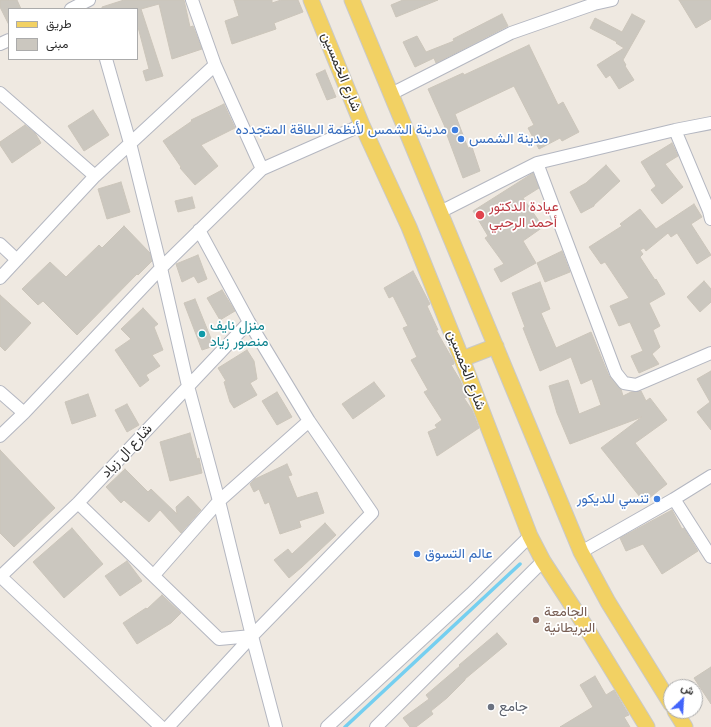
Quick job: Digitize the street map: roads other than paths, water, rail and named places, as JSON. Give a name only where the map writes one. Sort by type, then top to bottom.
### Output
[{"type":"main road","name":"شارع الخمسين","points":[[311,0],[362,125],[409,227],[462,359],[530,536],[543,561],[584,624],[647,727]]},
{"type":"main road","points":[[352,0],[581,552],[608,602],[663,691]]},
{"type":"main road","points":[[462,359],[496,346]]},
{"type":"street","points":[[73,8],[89,0]]},
{"type":"street","points":[[192,0],[214,65],[262,168]]},
{"type":"street","points":[[391,94],[511,33],[594,4],[612,0]]},
{"type":"street","points":[[106,60],[130,143],[188,386],[219,501],[276,727]]},
{"type":"street","points":[[0,278],[95,176],[214,65]]},
{"type":"street","points":[[0,94],[95,176]]},
{"type":"street","points":[[440,212],[537,163],[675,130],[711,123]]},
{"type":"street","points":[[0,436],[24,414],[161,268],[262,168],[362,125]]},
{"type":"street","points":[[675,130],[711,219]]},
{"type":"street","points":[[537,163],[616,373],[624,383],[636,385],[711,353]]},
{"type":"street","points":[[168,727],[252,636],[372,512],[309,421],[249,322],[199,230]]},
{"type":"street","points":[[0,244],[17,260]]},
{"type":"street","name":"شارع ال زياد","points":[[0,576],[78,503],[249,322]]},
{"type":"street","points":[[0,392],[24,414]]},
{"type":"street","points":[[154,575],[219,501],[309,421]]},
{"type":"street","points":[[581,552],[711,476]]},
{"type":"street","points":[[674,499],[711,557]]},
{"type":"street","points":[[78,503],[219,639],[252,636]]},
{"type":"street","points":[[327,727],[471,594],[530,536]]},
{"type":"street","points":[[376,727],[388,723],[543,561]]},
{"type":"street","points":[[0,576],[161,727]]},
{"type":"waterway","points":[[345,727],[520,564]]},
{"type":"place","name":"مدينة الشمس لأنظمة الطاقة المتجدده","points":[[455,130]]},
{"type":"place","name":"مدينة الشمس","points":[[461,139]]},
{"type":"place","name":"عيادة الدكتور أحمد الرحبي","points":[[480,215]]},
{"type":"place","name":"منزل نايف منصور زياد","points":[[202,334]]},
{"type":"place","name":"تنسي للديكور","points":[[657,499]]},
{"type":"place","name":"عالم التسوق","points":[[417,554]]},
{"type":"place","name":"الجامعة البريطانية","points":[[536,620]]},
{"type":"place","name":"جامع","points":[[491,707]]}]
